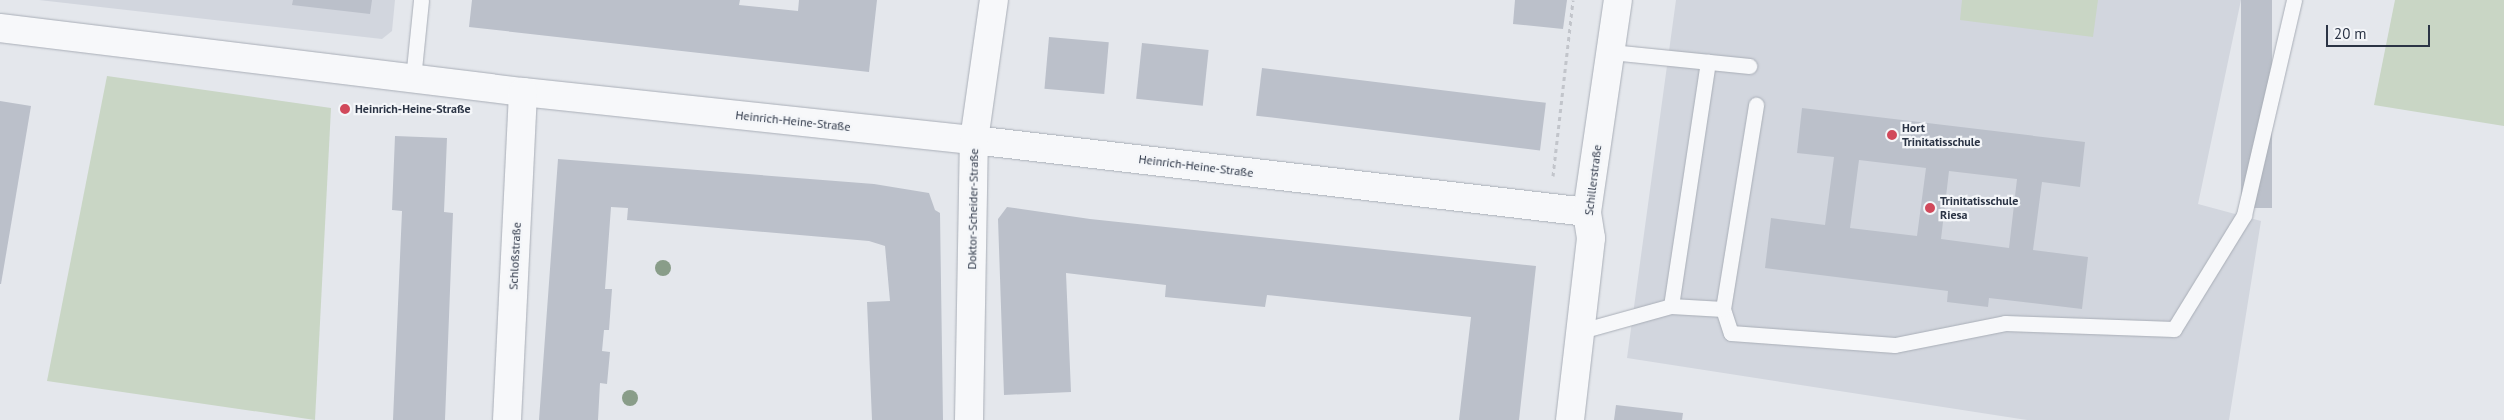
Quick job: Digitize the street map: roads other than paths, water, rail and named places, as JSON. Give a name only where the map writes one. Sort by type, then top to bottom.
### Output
[{"type":"street","name":"Doktor-Scheider-Straße","points":[[969,420],[974,140],[994,0]]},
{"type":"street","name":"Schillerstraße","points":[[1570,420],[1591,238],[1587,212],[1618,0]]},
{"type":"street","name":"Heinrich-Heine-Straße","points":[[0,28],[523,92],[974,140],[1587,212]]},
{"type":"street","name":"Schloßstraße","points":[[507,420],[523,92]]},
{"type":"lane","points":[[413,79],[421,0]]},
{"type":"lane","points":[[1756,105],[1723,309],[1731,333],[1895,345],[2005,323],[2174,329],[2244,216],[2294,0]]},
{"type":"lane","points":[[1611,52],[1749,66]]},
{"type":"lane","points":[[1671,306],[1708,62]]},
{"type":"lane","points":[[1581,331],[1671,306],[1723,309]]},
{"type":"place","name":"Heinrich-Heine-Straße","points":[[345,109]]},
{"type":"place","name":"Hort Trinitatisschule","points":[[1892,135]]},
{"type":"place","name":"Trinitatisschule Riesa","points":[[1930,208]]}]
